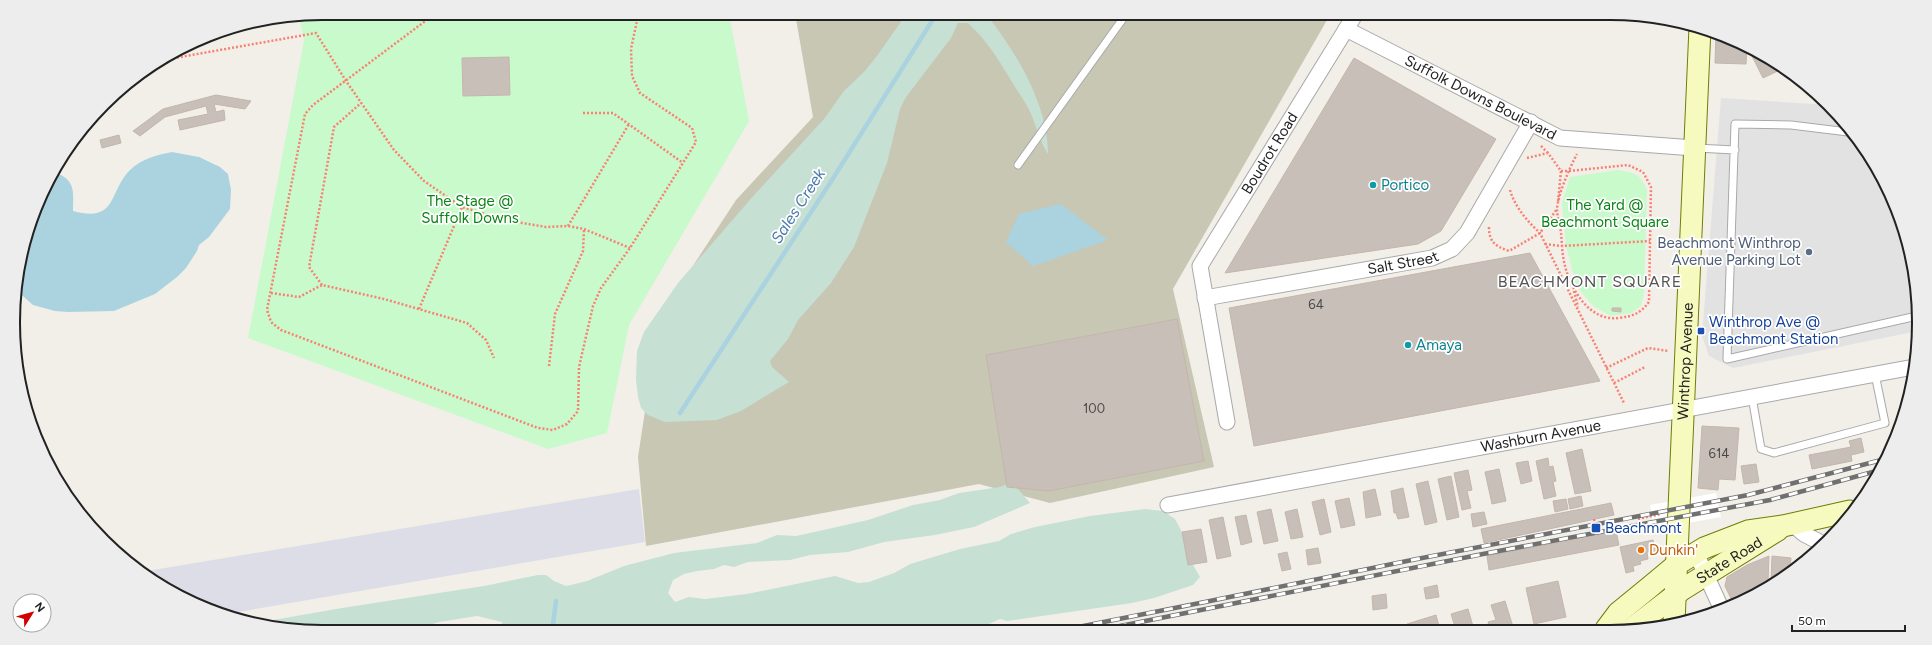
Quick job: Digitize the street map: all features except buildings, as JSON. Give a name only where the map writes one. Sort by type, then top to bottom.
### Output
[{"type":"main road","name":"Winthrop Avenue","points":[[1674,618],[1700,34]]},
{"type":"main road","name":"State Road","points":[[1610,625],[1618,613],[1676,565],[1696,553],[1748,531],[1787,525],[1845,512]]},
{"type":"main road","name":"State Road","points":[[1639,623],[1675,595],[1706,574],[1787,525]]},
{"type":"street","name":"Boudrot Road","points":[[1227,422],[1200,266],[1352,20]]},
{"type":"street","name":"Suffolk Downs Boulevard","points":[[1346,29],[1560,138],[1694,148]]},
{"type":"street","name":"Salt Street","points":[[1205,298],[1432,258],[1452,249],[1467,233],[1531,122]]},
{"type":"street","name":"Washburn Avenue","points":[[1168,505],[1908,368]]},
{"type":"street","points":[[1787,525],[1818,541]]},
{"type":"street","points":[[1696,553],[1719,604]]},
{"type":"lane","points":[[1018,165],[1122,20]]},
{"type":"lane","points":[[1844,131],[1791,125],[1735,124],[1727,359],[1912,317]]},
{"type":"lane","points":[[1694,148],[1735,150]]},
{"type":"lane","points":[[1752,397],[1761,449],[1774,453],[1885,423],[1875,374]]},
{"type":"path","points":[[426,20],[313,105],[305,114],[267,310],[270,322],[281,330],[538,428],[553,430],[567,424],[578,411],[579,367],[593,306],[601,288],[630,248],[696,142],[692,128],[640,93],[632,76],[631,49],[637,20]]},
{"type":"path","points":[[177,58],[316,33],[361,103],[399,155],[424,181],[462,207],[504,220],[546,227],[568,226],[584,229],[630,248]]},
{"type":"path","points":[[322,285],[309,267],[334,127],[361,103]]},
{"type":"path","points":[[583,113],[613,113],[683,163]]},
{"type":"path","points":[[568,226],[629,124]]},
{"type":"path","points":[[1489,222],[1489,235],[1496,247],[1509,251],[1540,233],[1557,208],[1568,171],[1584,139]]},
{"type":"path","points":[[1522,159],[1548,153],[1561,170],[1557,208],[1565,266],[1574,290],[1579,313]]},
{"type":"path","points":[[1561,170],[1568,171],[1628,165],[1643,172],[1652,188],[1649,302],[1643,311],[1633,316],[1612,319],[1600,316],[1590,310],[1574,290]]},
{"type":"path","points":[[1508,183],[1512,197],[1519,209],[1540,233],[1624,403]]},
{"type":"path","points":[[419,310],[462,207]]},
{"type":"path","points":[[549,366],[555,314],[583,251],[584,229]]},
{"type":"path","points":[[1545,244],[1562,246],[1650,241]]},
{"type":"path","points":[[271,293],[299,297],[322,285],[384,299],[467,324],[486,340],[494,358]]},
{"type":"path","points":[[1606,368],[1648,348],[1671,351]]},
{"type":"path","points":[[1614,383],[1646,367]]},
{"type":"path","points":[[1638,519],[1662,514]]},
{"type":"path","points":[[1594,519],[1597,534]]},
{"type":"shaded area","points":[[796,20],[1327,20],[1173,289],[1214,467],[1050,503],[979,484],[646,546],[638,457],[651,372],[670,301],[736,200],[813,117]]},
{"type":"shaded area","points":[[902,20],[990,20],[1008,44],[1028,79],[1036,97],[1047,135],[1048,154],[1028,108],[995,55],[968,23],[958,23],[951,38],[906,97],[900,109],[887,163],[854,247],[831,283],[798,320],[788,339],[770,361],[772,367],[789,382],[741,411],[717,420],[665,422],[648,415],[641,408],[636,379],[637,351],[644,332],[678,283],[755,194],[824,119],[844,91],[864,72]]},
{"type":"shaded area","name":"Beachmont Winthrop Avenue Parking Lot","points":[[1721,98],[1818,104],[1837,123],[1861,154],[1881,189],[1889,207],[1902,244],[1906,263],[1911,303],[1911,332],[1733,368],[1709,356],[1702,336]]},
{"type":"shaded area","points":[[1012,482],[1030,503],[974,527],[935,535],[884,542],[848,552],[810,555],[790,560],[748,562],[734,567],[724,565],[714,569],[684,574],[673,580],[668,593],[675,602],[689,597],[705,599],[747,594],[835,576],[858,583],[869,582],[894,573],[910,564],[960,549],[999,541],[1011,534],[1035,527],[1090,516],[1145,509],[1163,511],[1175,519],[1185,538],[1188,556],[1200,577],[1193,585],[1154,598],[1132,603],[1007,621],[1000,619],[983,625],[502,625],[502,622],[477,616],[429,625],[322,625],[272,620],[484,586],[538,575],[546,575],[554,581],[566,586],[587,581],[624,566],[674,553],[757,543],[777,535],[796,536],[868,520],[913,505],[940,500],[959,493],[1000,487]]},
{"type":"shaded area","points":[[639,489],[645,542],[236,612],[189,594],[149,571]]},
{"type":"green space","name":"The Stage @ Suffolk Downs","points":[[322,20],[730,20],[749,121],[629,325],[607,433],[548,449],[248,338],[304,41],[300,21]]},
{"type":"green space","name":"The Yard @ Beachmont Square","points":[[1618,170],[1633,173],[1639,177],[1647,190],[1644,292],[1641,306],[1631,313],[1611,316],[1593,306],[1576,286],[1566,245],[1562,203],[1570,177]]},
{"type":"water","points":[[172,152],[199,157],[220,167],[228,174],[231,190],[230,209],[209,237],[199,245],[197,251],[186,268],[155,294],[114,311],[55,311],[33,305],[22,295],[30,244],[43,207],[59,174],[66,179],[72,187],[73,211],[87,214],[98,213],[105,209],[110,203],[123,179],[134,166],[150,158]]},
{"type":"water","points":[[1061,204],[1108,240],[1033,266],[1006,242],[1019,214]]},
{"type":"pier","points":[[1716,493],[1721,517],[1654,529],[1650,505]]},
{"type":"waterway","name":"Sales Creek","points":[[680,413],[832,180],[933,20]]},
{"type":"waterway","name":"Sales Creek","points":[[553,625],[556,601]]},
{"type":"railway","points":[[1088,625],[1417,559],[1748,495],[1878,461]]},
{"type":"railway","points":[[1125,625],[1483,554],[1770,500],[1872,472]]},
{"type":"place","name":"Portico","points":[[1373,185]]},
{"type":"place","name":"Beachmont Winthrop Avenue Parking Lot","points":[[1809,252]]},
{"type":"place","name":"Winthrop Ave @ Beachmont Station","points":[[1701,331]]},
{"type":"place","name":"Amaya","points":[[1408,345]]},
{"type":"place","name":"Beachmont","points":[[1596,528]]},
{"type":"place","name":"Dunkin'","points":[[1641,550]]},
{"type":"district","name":"BEACHMONT SQUARE","points":[[1590,281]]}]
